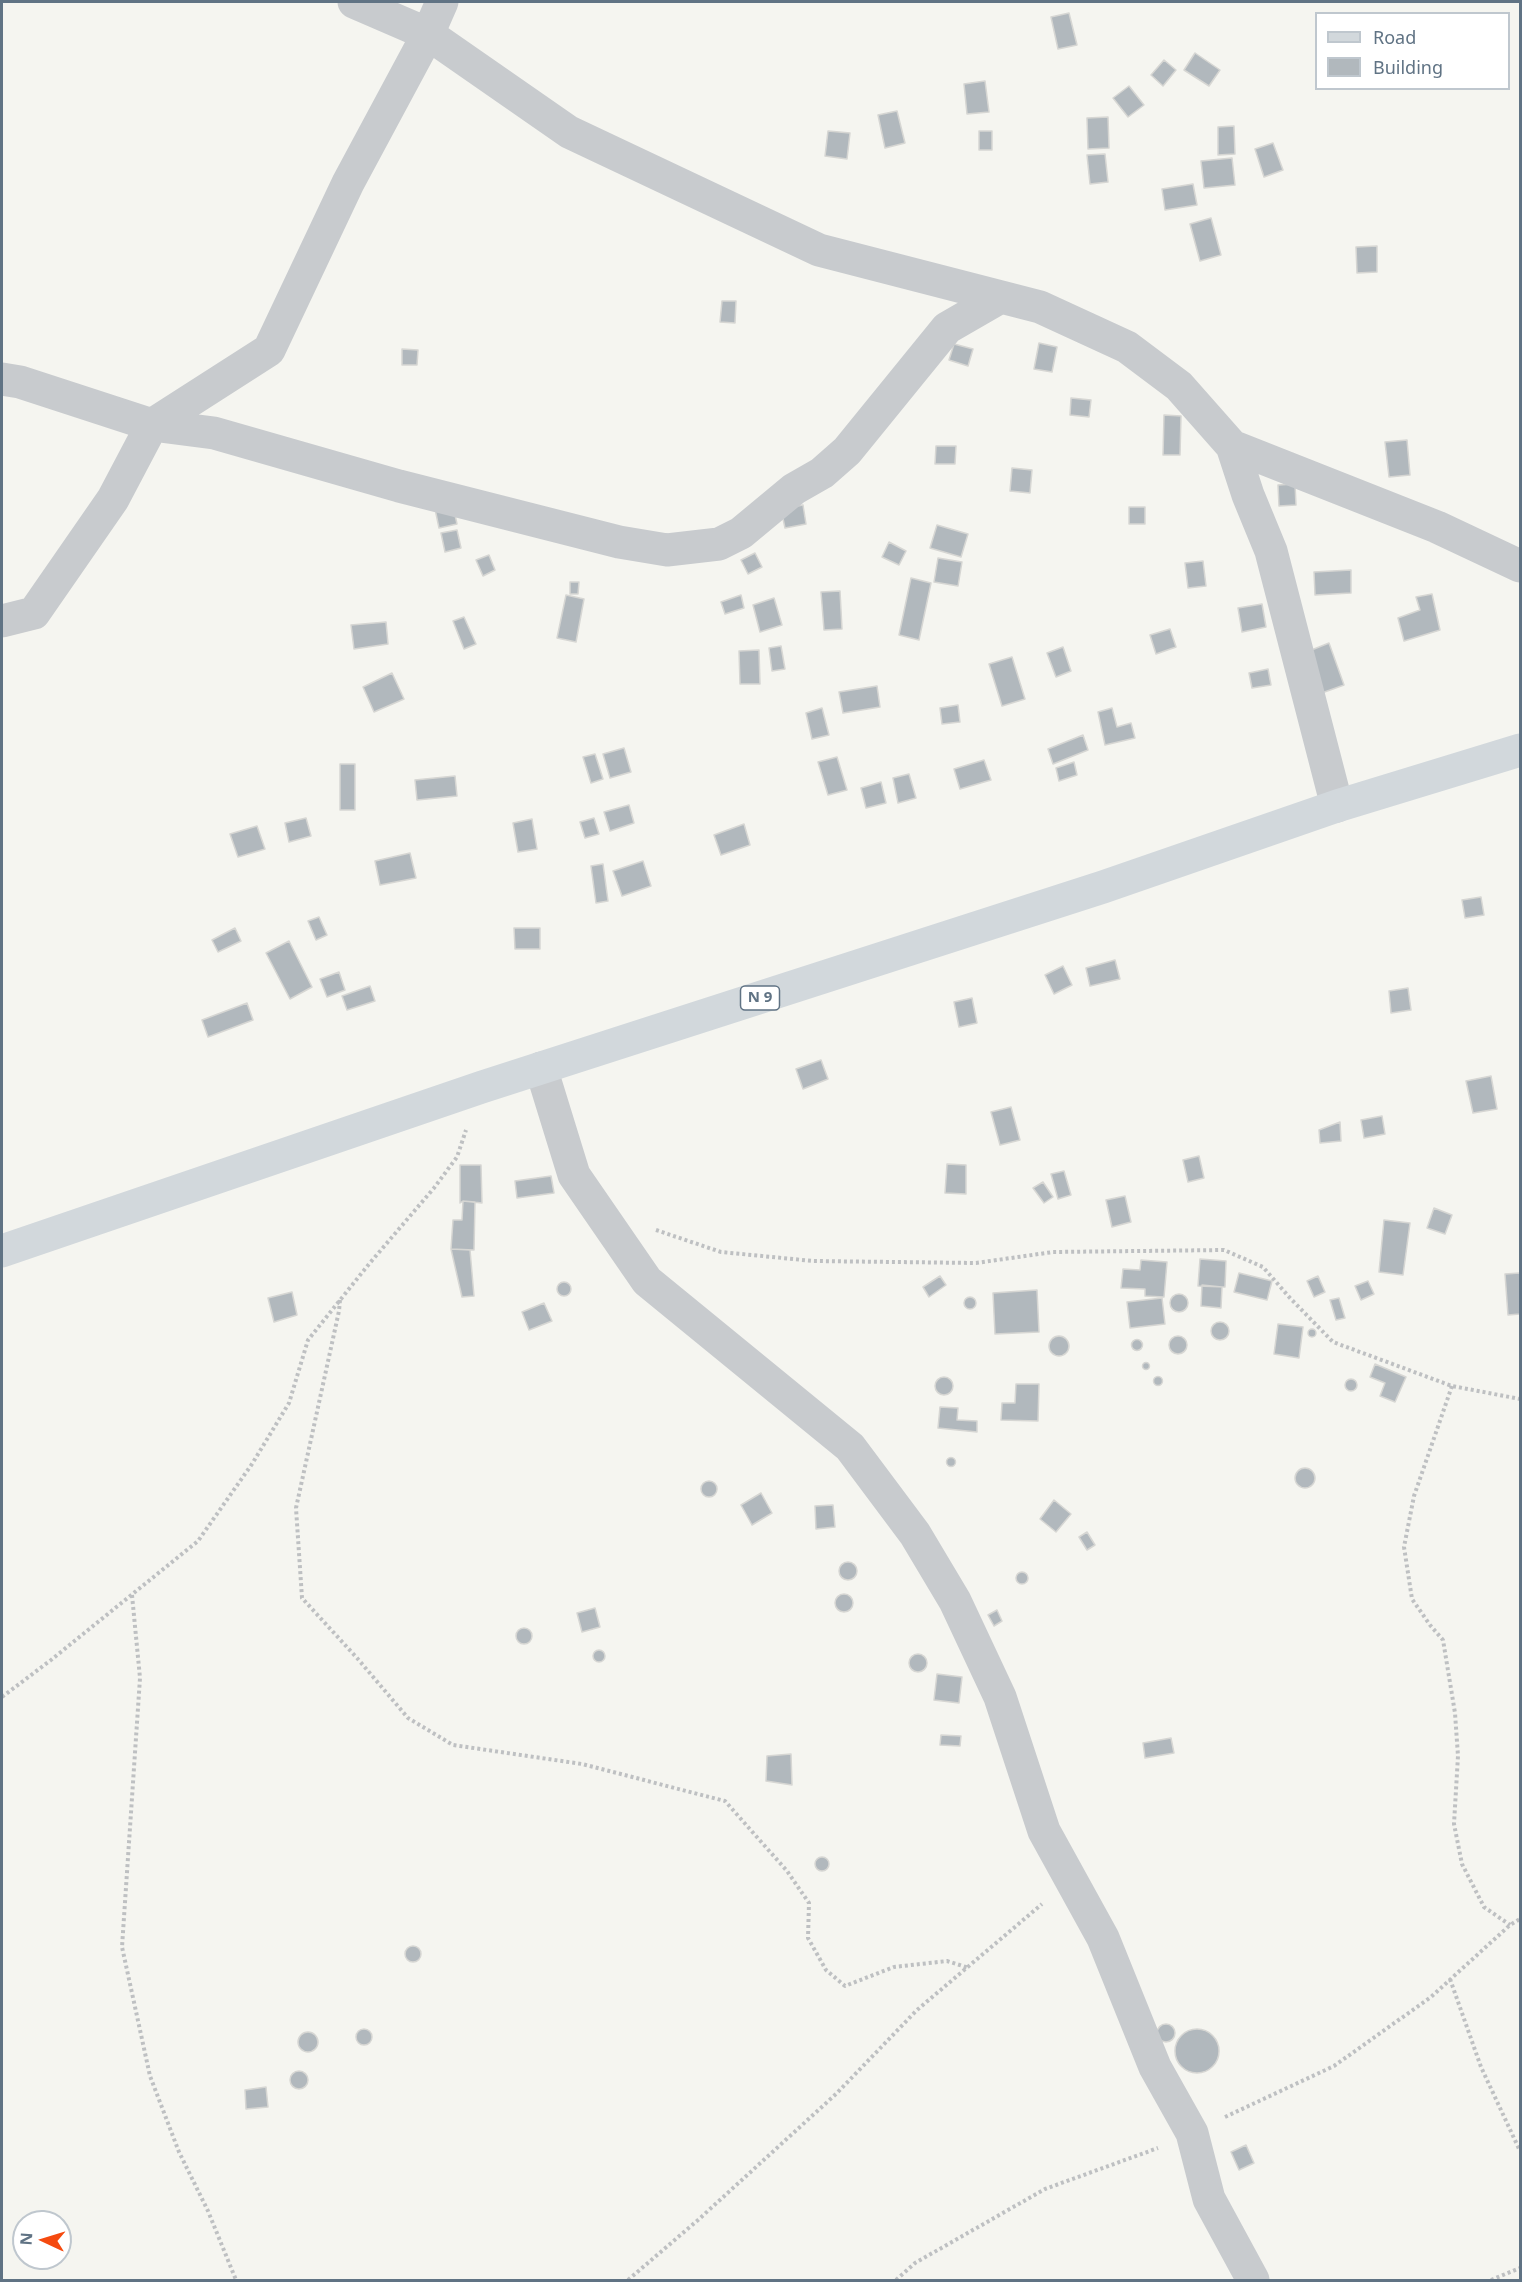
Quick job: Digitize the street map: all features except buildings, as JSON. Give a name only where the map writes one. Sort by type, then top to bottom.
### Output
[{"type":"main road","name":"N 9","points":[[2,1251],[482,1087],[1103,887],[1337,806],[1521,750]]},
{"type":"street","points":[[354,2],[428,34],[569,132],[819,250],[1040,307],[1127,347],[1179,386],[1232,447],[1248,495],[1271,551],[1337,806]]},
{"type":"street","points":[[2,621],[34,613],[113,499],[152,425],[269,350],[348,183],[428,34],[442,2]]},
{"type":"street","points":[[2,380],[20,382],[152,425],[214,433],[399,486],[619,542],[667,550],[719,544],[741,533],[794,489],[822,472],[847,451],[947,328],[999,298]]},
{"type":"street","points":[[1232,447],[1437,527],[1521,566]]},
{"type":"street","points":[[541,1068],[574,1175],[647,1281],[850,1447],[915,1534],[955,1601],[1000,1697],[1044,1831],[1103,1938],[1155,2067],[1192,2133],[1209,2199],[1253,2280]]},
{"type":"path","points":[[2,1697],[198,1541],[252,1464],[289,1403],[308,1340],[457,1157],[482,1087]]},
{"type":"path","points":[[613,1232],[653,1229],[722,1252],[813,1261],[976,1263],[1053,1252],[1224,1250],[1263,1267],[1333,1342],[1452,1386],[1521,1399]]},
{"type":"path","points":[[340,1300],[296,1508],[302,1598],[408,1718],[453,1745],[582,1764],[725,1801],[787,1871],[809,1904],[808,1938],[826,1970],[844,1986],[894,1967],[947,1961],[969,1968]]},
{"type":"path","points":[[1452,1386],[1414,1496],[1404,1547],[1412,1599],[1443,1640],[1455,1713],[1458,1756],[1454,1824],[1462,1864],[1484,1907],[1510,1925]]},
{"type":"path","points":[[132,1594],[140,1678],[122,1947],[150,2076],[179,2152],[208,2211],[236,2280]]},
{"type":"path","points":[[628,2280],[707,2212],[836,2094],[917,2010],[969,1968],[1071,1878]]},
{"type":"path","points":[[896,2280],[915,2263],[1045,2189],[1151,2151],[1334,2066],[1431,1997],[1510,1925],[1521,1919]]},
{"type":"path","points":[[1450,1979],[1481,2067],[1521,2151]]},
{"type":"path","points":[[1491,2280],[1521,2268]]}]
